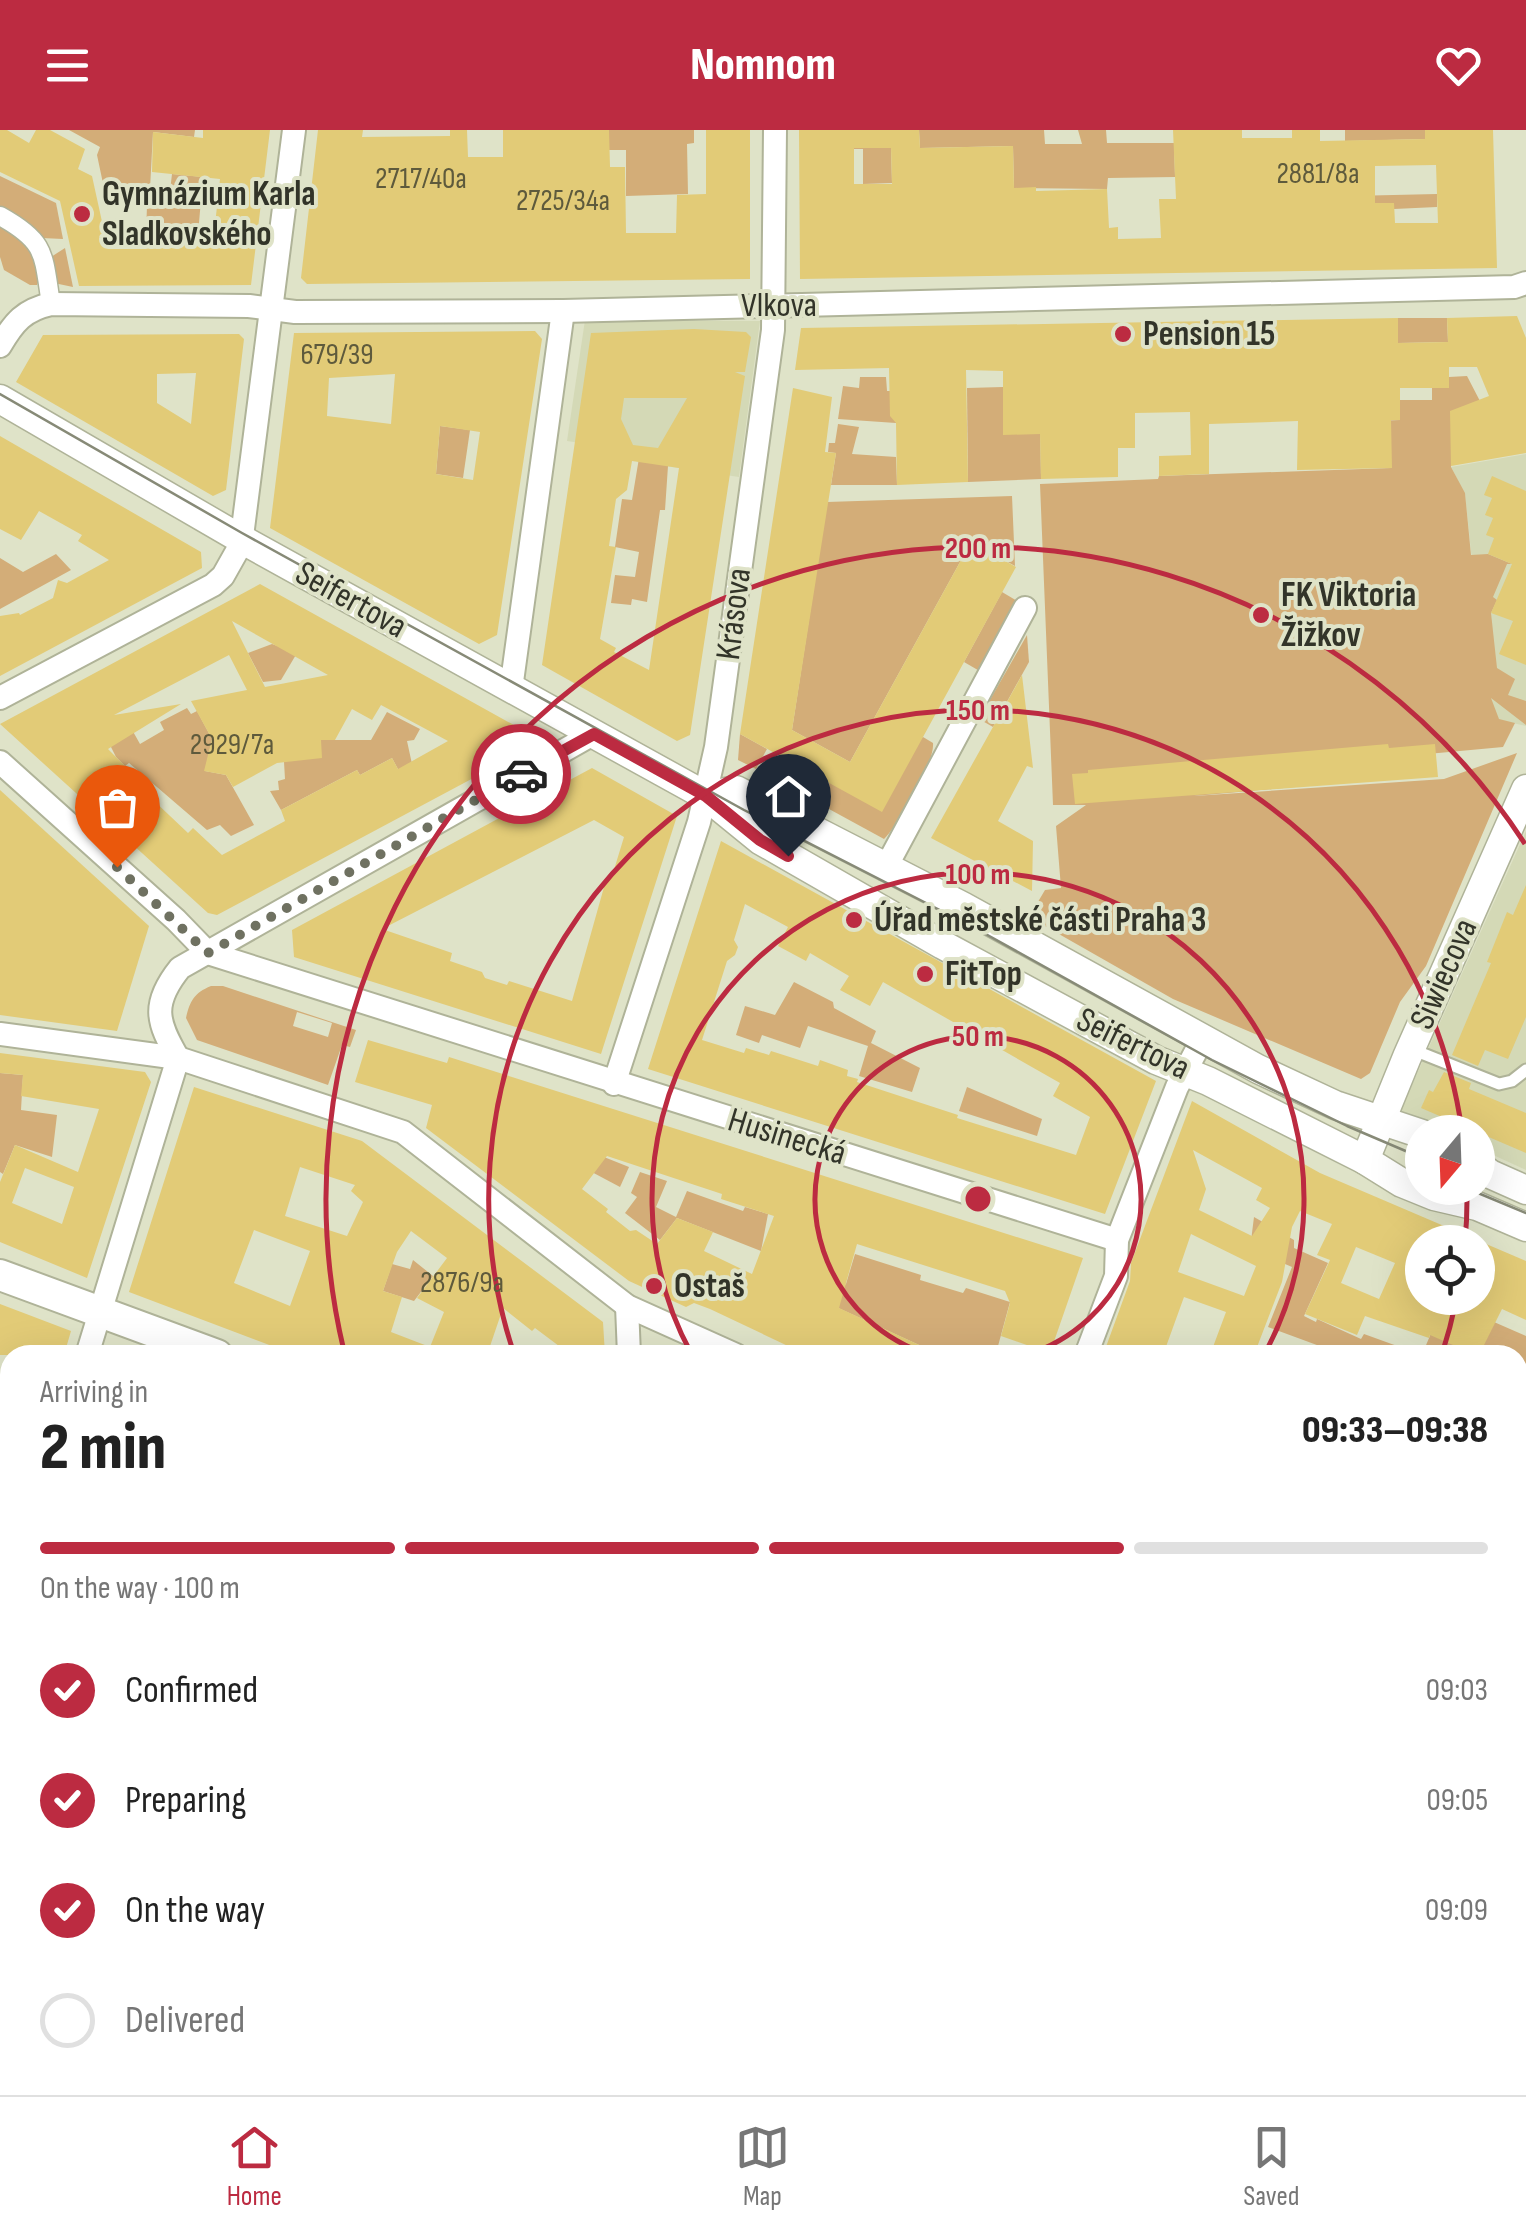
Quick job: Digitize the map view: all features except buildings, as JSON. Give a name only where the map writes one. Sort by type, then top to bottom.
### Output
[{"type":"main road","points":[[0,1275],[189,1345]]},
{"type":"street","points":[[0,698],[213,585],[230,566],[242,539],[242,515],[294,130]]},
{"type":"street","name":"Krásova","points":[[614,1084],[706,796],[728,664],[774,305],[775,130]]},
{"type":"street","points":[[0,216],[26,230],[42,248],[41,306],[16,320],[0,346]]},
{"type":"street","name":"Vlkova","points":[[41,306],[249,306],[295,312],[564,311],[1474,288],[1526,283]]},
{"type":"street","points":[[512,689],[564,311]]},
{"type":"street","name":"Seifertova","points":[[0,399],[242,539],[706,796],[760,840],[943,945],[1156,1060],[1365,1160],[1402,1183],[1434,1196],[1477,1206],[1526,1227]]},
{"type":"street","points":[[885,869],[1025,608]]},
{"type":"street","points":[[91,1345],[178,1058],[160,1029],[159,1014],[170,980],[180,968],[594,734]]},
{"type":"street","points":[[0,762],[208,953]]},
{"type":"street","name":"Seifertova","points":[[706,796],[736,790],[964,907],[1258,1069],[1335,1105],[1405,1128]]},
{"type":"street","name":"Siwiecova","points":[[1365,1160],[1526,790]]},
{"type":"street","name":"Husinecká","points":[[208,953],[1118,1240]]},
{"type":"street","points":[[0,1034],[178,1058],[403,1132],[627,1306],[714,1345]]},
{"type":"street","points":[[1090,1345],[1116,1276],[1118,1240],[1186,1072],[1204,1038]]},
{"type":"street","points":[[1495,1176],[1526,1190]]},
{"type":"street","points":[[627,1306],[628,1345]]},
{"type":"lane","points":[[1411,1048],[1499,1084],[1512,1081],[1526,1070]]},
{"type":"shaded area","points":[[69,130],[195,130],[194,137],[153,132],[150,189],[170,191],[172,174],[203,177],[198,234],[146,234],[147,206],[108,207],[97,155],[100,147]]},
{"type":"shaded area","points":[[609,130],[694,130],[694,143],[687,144],[688,194],[626,196],[626,150],[609,150]]},
{"type":"shaded area","points":[[870,130],[891,148],[892,183],[863,184],[863,149],[848,149]]},
{"type":"shaded area","points":[[919,130],[1044,130],[1045,144],[1082,144],[1078,130],[1106,130],[1107,143],[1174,143],[1175,177],[1108,178],[1107,189],[1014,188],[1013,146],[920,148]]},
{"type":"shaded area","points":[[1345,130],[1425,130],[1425,139],[1345,141]]},
{"type":"shaded area","points":[[0,176],[56,203],[63,239],[42,238],[0,209]]},
{"type":"shaded area","points":[[1437,194],[1437,207],[1394,209],[1394,203],[1350,203],[1350,196]]},
{"type":"shaded area","points":[[0,223],[31,244],[37,285],[4,270]]},
{"type":"shaded area","points":[[65,248],[73,287],[54,283],[51,257]]},
{"type":"shaded area","points":[[1398,318],[1447,318],[1448,342],[1398,343]]},
{"type":"shaded area","points":[[585,320],[760,321],[739,477],[652,464],[653,454],[567,441]]},
{"type":"shaded area","points":[[1467,376],[1482,405],[1451,419],[1451,467],[1465,493],[1471,555],[1488,554],[1512,564],[1507,564],[1493,597],[1497,600],[1491,613],[1497,668],[1515,679],[1508,695],[1526,701],[1526,725],[1491,698],[1499,719],[1515,723],[1503,747],[1406,756],[1407,777],[1194,796],[1444,779],[1517,753],[1426,966],[1400,1002],[1370,1073],[1361,1079],[1173,999],[1029,917],[1045,890],[1061,888],[1056,826],[1086,805],[1053,805],[1040,484],[1391,468],[1351,422],[1400,420],[1400,400],[1432,400],[1432,385],[1449,385],[1449,377]]},
{"type":"shaded area","points":[[860,377],[886,377],[887,391],[896,391],[896,423],[838,419],[843,386],[859,388]]},
{"type":"shaded area","points":[[1003,387],[1040,421],[1041,479],[968,482],[967,388]]},
{"type":"shaded area","points":[[838,424],[859,427],[852,454],[896,457],[897,485],[831,485],[836,453],[828,452],[829,443],[835,443]]},
{"type":"shaded area","points":[[440,426],[470,430],[463,478],[436,474]]},
{"type":"shaded area","points":[[640,452],[668,466],[665,510],[660,510],[647,602],[632,599],[631,605],[611,603],[615,575],[635,577],[639,552],[615,547],[622,499],[632,500]]},
{"type":"shaded area","points":[[1526,454],[1526,726],[1499,720],[1485,685],[1465,494],[1451,467]]},
{"type":"shaded area","points":[[1012,496],[1015,566],[971,542],[850,762],[792,730],[827,502]]},
{"type":"shaded area","points":[[56,554],[71,570],[0,609],[0,558],[23,572]]},
{"type":"shaded area","points":[[1002,592],[1019,602],[983,673],[964,662]]},
{"type":"shaded area","points":[[1027,635],[1029,662],[993,727],[979,719]]},
{"type":"shaded area","points":[[272,644],[297,653],[281,680],[263,682],[248,653]]},
{"type":"shaded area","points":[[187,708],[191,714],[197,711],[212,739],[205,771],[226,775],[254,825],[231,836],[220,825],[207,830],[129,763],[125,766],[107,739],[126,719],[140,744],[164,730],[160,722]]},
{"type":"shaded area","points":[[387,712],[420,729],[414,740],[407,741],[412,764],[399,771],[392,758],[360,775],[357,770],[281,810],[270,791],[279,790],[278,781],[285,779],[284,762],[321,740],[371,740]]},
{"type":"shaded area","points":[[740,734],[767,749],[756,769],[738,760]]},
{"type":"shaded area","points":[[923,737],[933,743],[928,764],[907,807],[884,839],[818,803],[829,783]]},
{"type":"shaded area","points":[[1526,831],[1526,1170],[1495,1156],[1495,1115],[1399,1114]]},
{"type":"shaded area","points":[[794,982],[876,1031],[871,1043],[920,1068],[912,1092],[859,1076],[868,1046],[808,1026],[800,1048],[762,1035],[759,1043],[736,1035],[745,1006],[775,1015]]},
{"type":"shaded area","points":[[211,986],[223,986],[356,1030],[350,1047],[342,1045],[328,1085],[197,1040],[186,1018],[194,998]],"holes":[[[297,1012],[332,1023],[328,1037],[293,1026]]]},
{"type":"shaded area","points":[[0,1073],[23,1075],[21,1110],[57,1115],[52,1157],[15,1145],[3,1174],[0,1172]]},
{"type":"shaded area","points":[[967,1087],[1042,1119],[1037,1136],[959,1111]]},
{"type":"shaded area","points":[[594,1153],[629,1167],[620,1187],[588,1170]]},
{"type":"shaded area","points":[[640,1172],[667,1181],[656,1207],[676,1217],[687,1191],[743,1211],[745,1207],[768,1214],[761,1251],[677,1218],[660,1240],[625,1213],[637,1197],[631,1193]]},
{"type":"shaded area","points":[[1254,1217],[1294,1240],[1294,1248],[1328,1263],[1304,1316],[1361,1339],[1364,1334],[1394,1345],[1317,1345],[1268,1327],[1292,1267],[1250,1249]]},
{"type":"shaded area","points":[[855,1254],[921,1275],[920,1280],[963,1293],[966,1288],[1010,1302],[998,1345],[919,1345],[823,1301],[846,1284]]},
{"type":"shaded area","points":[[413,1260],[433,1276],[414,1301],[383,1291],[392,1264],[410,1269]]},
{"type":"shaded area","points":[[1439,1315],[1455,1315],[1488,1335],[1494,1322],[1526,1336],[1526,1345],[1426,1345]]},
{"type":"tram line","points":[[0,394],[242,533],[744,810],[973,927],[1212,1060],[1405,1151]]},
{"type":"tram line","points":[[1495,1200],[1526,1213]]},
{"type":"way so far","points":[[117,867],[208,953],[521,774]]},
{"type":"place","name":"Gymnázium Karla Sladkovského","points":[[82,214]]},
{"type":"place","name":"Pension 15","points":[[1123,334]]},
{"type":"place","name":"FK Viktoria Žižkov","points":[[1261,615]]},
{"type":"place","name":"Úřad městské části Praha 3","points":[[854,920]]},
{"type":"place","name":"FitTop","points":[[925,974]]},
{"type":"place","name":"Ostaš","points":[[654,1286]]},
{"type":"route","points":[[521,774],[594,734],[706,796],[760,840],[788,856]]}]
